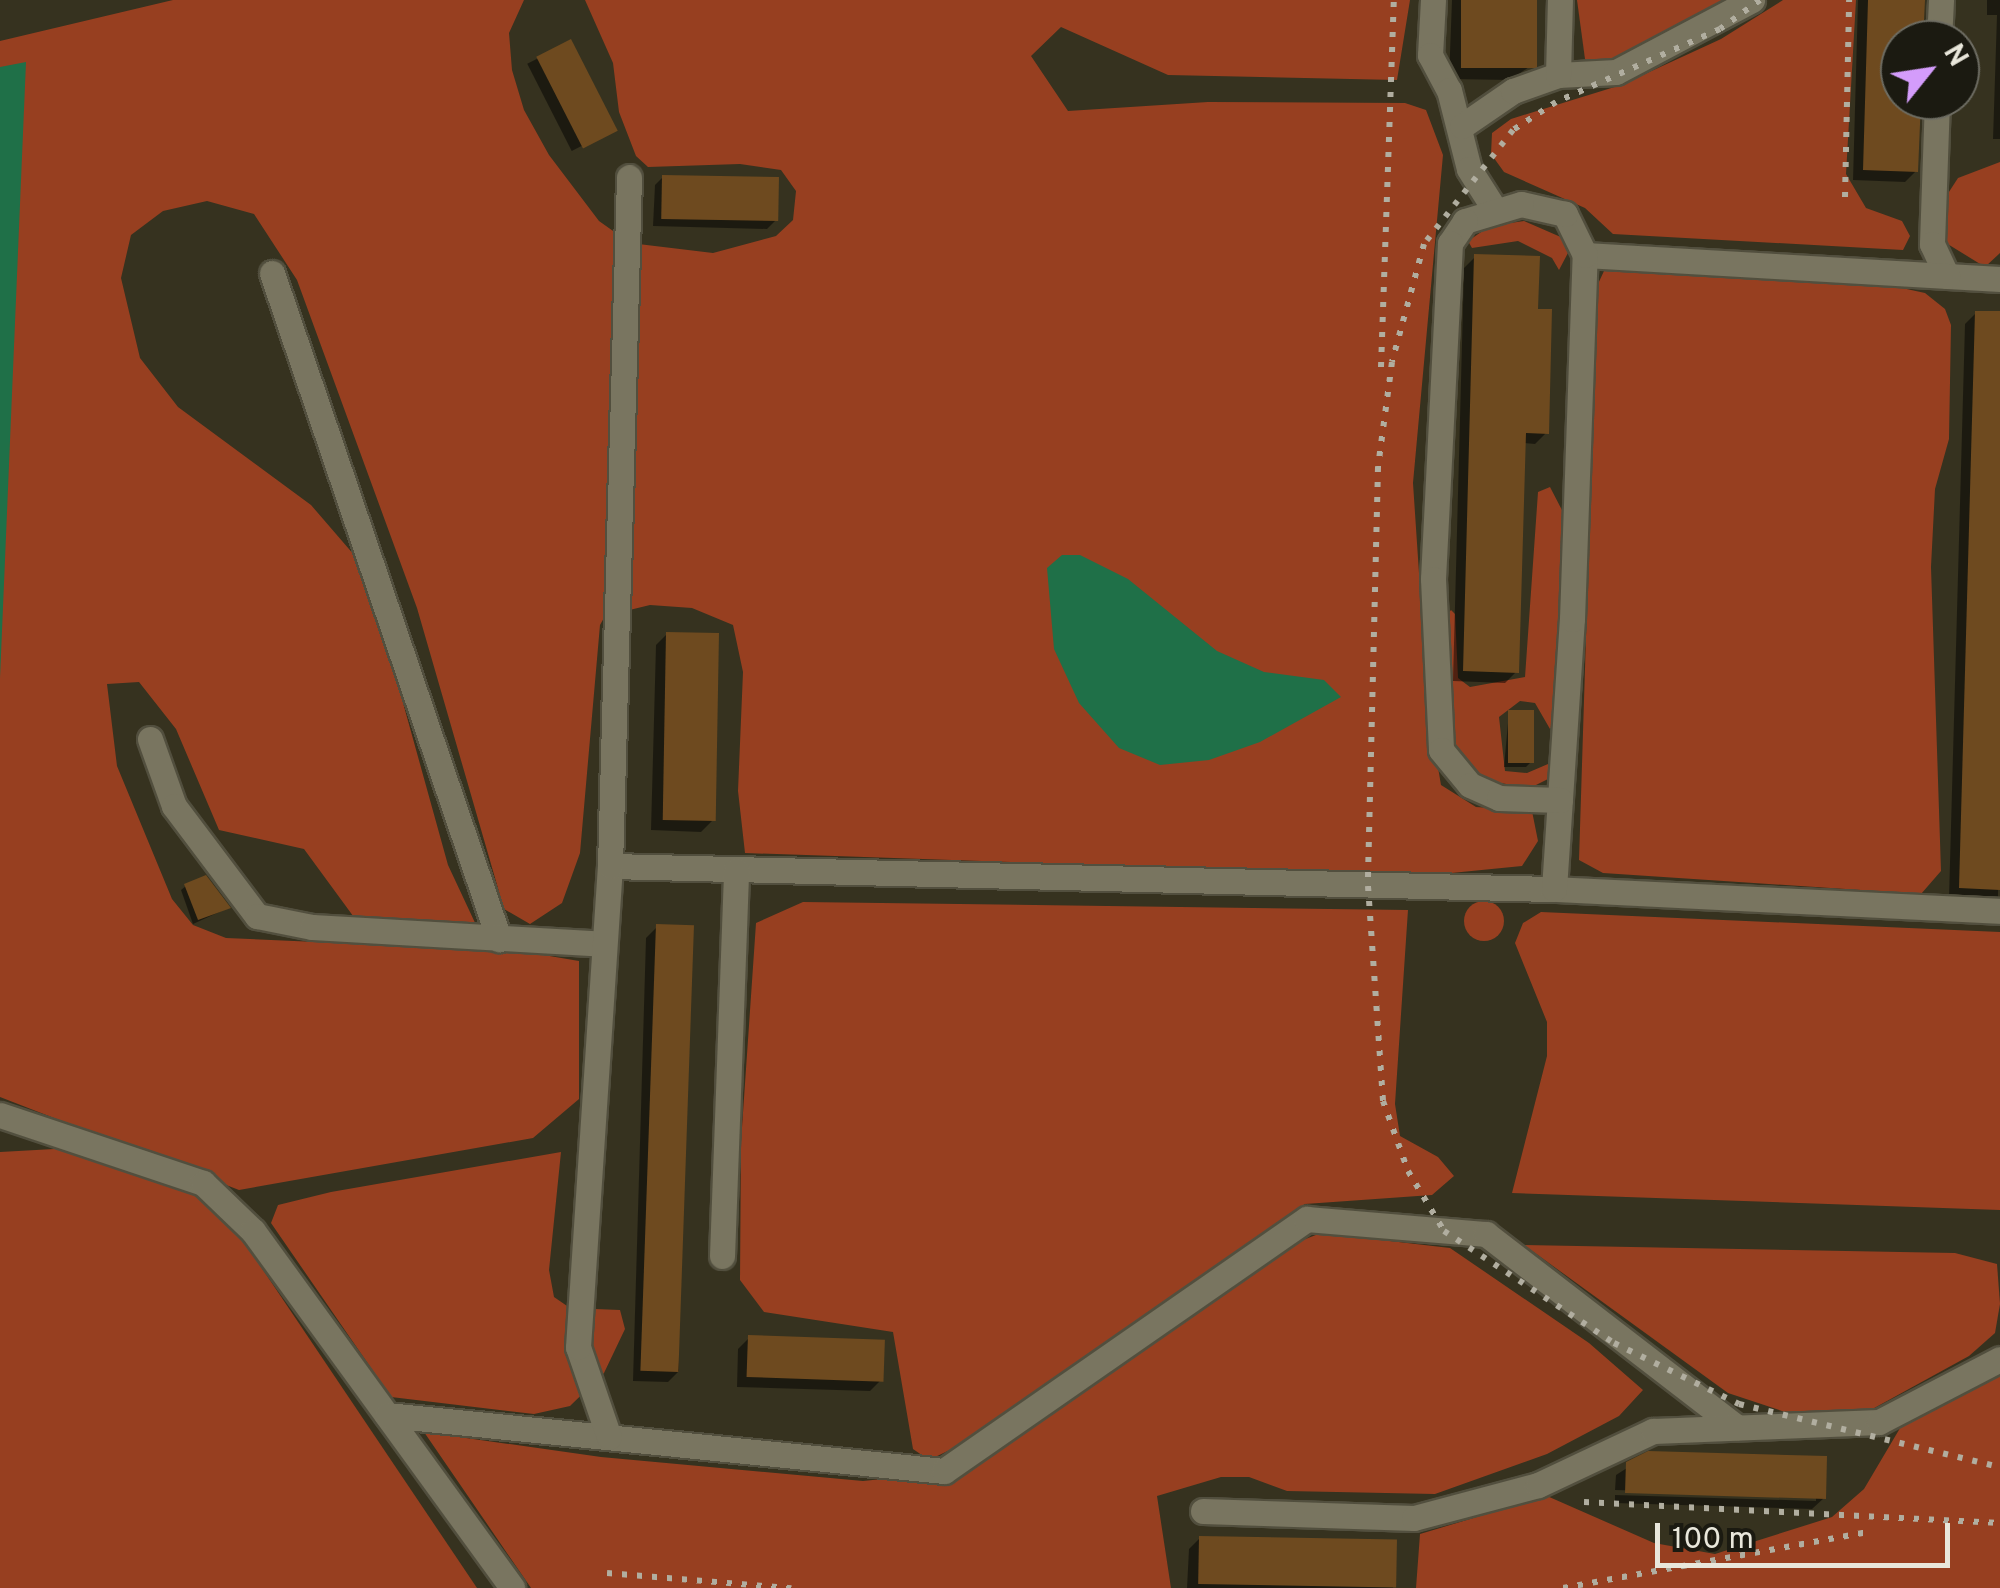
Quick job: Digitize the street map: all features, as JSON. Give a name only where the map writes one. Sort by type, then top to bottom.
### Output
[{"type":"lane","points":[[1433,0],[1430,56],[1462,126],[1469,169],[1493,208]]},
{"type":"lane","points":[[1558,75],[1560,0]]},
{"type":"lane","points":[[1462,126],[1513,91],[1558,75],[1616,72],[1752,0]]},
{"type":"lane","points":[[1936,120],[1932,244],[1948,276]]},
{"type":"lane","points":[[609,1438],[578,1347],[610,866],[629,177]]},
{"type":"lane","points":[[1554,888],[1560,800],[1584,255],[1565,214],[1522,204],[1493,208],[1465,221],[1450,242],[1433,578],[1441,750],[1470,785],[1499,798],[1560,800]]},
{"type":"lane","points":[[1584,255],[2000,279]]},
{"type":"lane","points":[[272,273],[500,938]]},
{"type":"lane","points":[[150,739],[174,806],[256,916],[312,927],[604,944]]},
{"type":"lane","points":[[610,866],[1554,888],[2000,911]]},
{"type":"lane","points":[[722,1256],[736,870]]},
{"type":"lane","points":[[0,1115],[203,1183],[253,1231],[512,1588]]},
{"type":"lane","points":[[386,1415],[944,1470],[1308,1219],[1486,1234],[1737,1427]]},
{"type":"lane","points":[[1203,1512],[1414,1518],[1538,1485],[1652,1431],[1879,1422],[2000,1359]]},
{"type":"shaded area","points":[[173,0],[524,0],[509,33],[512,70],[524,110],[549,155],[599,221],[630,243],[713,253],[776,236],[793,220],[796,191],[781,170],[740,164],[648,167],[636,156],[619,112],[613,63],[585,0],[1410,0],[1397,80],[1168,75],[1061,27],[1031,56],[1068,111],[1208,102],[1405,103],[1426,110],[1443,155],[1413,483],[1428,708],[1441,785],[1476,807],[1532,811],[1538,841],[1522,866],[1421,876],[745,853],[738,791],[743,672],[733,625],[692,608],[650,605],[605,616],[600,625],[580,853],[562,903],[530,924],[504,909],[417,608],[297,280],[254,214],[207,201],[163,211],[131,235],[121,278],[140,358],[178,407],[311,505],[355,556],[372,591],[448,865],[477,927],[356,920],[304,849],[219,830],[176,729],[139,682],[107,684],[117,766],[172,899],[193,925],[226,938],[520,951],[579,961],[579,1099],[533,1138],[239,1190],[0,1097],[0,41]]},
{"type":"shaded area","points":[[1577,0],[1733,0],[1620,62],[1593,65],[1585,59]]},
{"type":"shaded area","points":[[1783,0],[1856,0],[1846,174],[1866,208],[1902,221],[1910,236],[1903,250],[1613,234],[1585,208],[1504,172],[1491,154],[1492,133],[1511,119],[1621,85],[1721,39]]},
{"type":"shaded area","points":[[26,62],[0,678],[0,67]]},
{"type":"shaded area","points":[[2000,162],[2000,253],[1985,267],[1946,243],[1945,198],[1958,178]]},
{"type":"shaded area","points":[[1524,221],[1563,238],[1569,251],[1559,270],[1552,258],[1518,241],[1472,248],[1468,241],[1490,226]]},
{"type":"shaded area","points":[[1654,270],[1902,288],[1925,293],[1945,309],[1951,325],[1949,439],[1935,489],[1931,567],[1941,871],[1921,894],[1603,873],[1579,860],[1597,286],[1604,271]]},
{"type":"shaded area","points":[[1550,487],[1564,514],[1555,723],[1550,729],[1535,703],[1520,701],[1499,717],[1505,771],[1527,773],[1548,764],[1550,778],[1530,788],[1476,779],[1453,746],[1446,616],[1451,610],[1455,614],[1458,678],[1470,687],[1525,677],[1538,492]]},
{"type":"shaded area","points":[[1062,555],[1080,555],[1128,579],[1217,651],[1264,672],[1324,680],[1341,697],[1260,742],[1209,760],[1160,765],[1119,748],[1079,703],[1054,649],[1047,568]]},
{"type":"shaded area","points":[[1484,901],[1498,907],[1504,921],[1498,935],[1484,941],[1470,935],[1464,921],[1470,907]]},
{"type":"shaded area","points":[[803,902],[1408,910],[1395,1104],[1400,1136],[1438,1157],[1454,1176],[1432,1195],[1305,1204],[993,1429],[929,1460],[913,1449],[893,1332],[764,1312],[740,1280],[741,1142],[756,923]]},
{"type":"shaded area","points":[[1541,912],[2000,932],[2000,1210],[1512,1193],[1547,1056],[1547,1022],[1515,943],[1523,923]]},
{"type":"shaded area","points":[[90,1147],[216,1200],[477,1588],[0,1588],[0,1152]]},
{"type":"shaded area","points":[[561,1152],[549,1270],[554,1297],[570,1308],[620,1310],[625,1329],[604,1373],[570,1406],[534,1414],[391,1397],[271,1223],[278,1205],[331,1192]]},
{"type":"shaded area","points":[[1321,1233],[1450,1248],[1589,1343],[1643,1390],[1619,1416],[1547,1454],[1435,1494],[1287,1491],[1249,1477],[1221,1477],[1157,1496],[1171,1588],[531,1588],[424,1432],[601,1457],[863,1481],[970,1470],[1285,1247]]},
{"type":"shaded area","points":[[1524,1245],[1955,1253],[1997,1264],[2000,1304],[1995,1333],[1969,1356],[1867,1412],[1788,1413],[1728,1393]]},
{"type":"shaded area","points":[[2000,1371],[2000,1588],[1416,1588],[1420,1534],[1547,1496],[1654,1543],[1715,1554],[1832,1517],[1864,1489],[1906,1418]]},
{"type":"building","points":[[1461,0],[1537,0],[1537,68],[1461,68]]},
{"type":"building","points":[[1868,0],[1925,0],[1924,20],[1880,20],[1880,120],[1920,120],[1918,172],[1863,170]]},
{"type":"building","points":[[571,39],[618,131],[583,148],[536,57]]},
{"type":"building","points":[[662,175],[779,177],[778,221],[661,219]]},
{"type":"building","points":[[1474,254],[1540,256],[1538,309],[1552,309],[1549,434],[1526,433],[1519,673],[1463,671]]},
{"type":"building","points":[[1975,311],[2000,311],[2000,890],[1959,888]]},
{"type":"building","points":[[666,632],[719,633],[716,821],[663,820]]},
{"type":"building","points":[[1508,710],[1534,710],[1534,763],[1508,763]]},
{"type":"building","points":[[206,875],[231,908],[198,920],[184,884]]},
{"type":"building","points":[[656,924],[694,925],[678,1372],[640,1371]]},
{"type":"building","points":[[748,1335],[885,1340],[883,1382],[747,1377]]},
{"type":"building","points":[[1648,1451],[1827,1456],[1826,1499],[1625,1493],[1626,1462]]},
{"type":"building","points":[[1199,1536],[1397,1539],[1396,1587],[1198,1584]]},
{"type":"railway","points":[[1381,367],[1394,0]]},
{"type":"railway","points":[[1760,0],[1720,29],[1556,102],[1513,130],[1424,244],[1392,362],[1378,467],[1368,886],[1383,1101],[1408,1171],[1444,1231],[1614,1343],[1739,1404],[2000,1467]]},
{"type":"railway","points":[[1845,197],[1849,0]]},
{"type":"railway","points":[[1584,1502],[2000,1523]]},
{"type":"railway","points":[[1563,1588],[1868,1532]]},
{"type":"railway","points":[[607,1573],[791,1588]]}]
